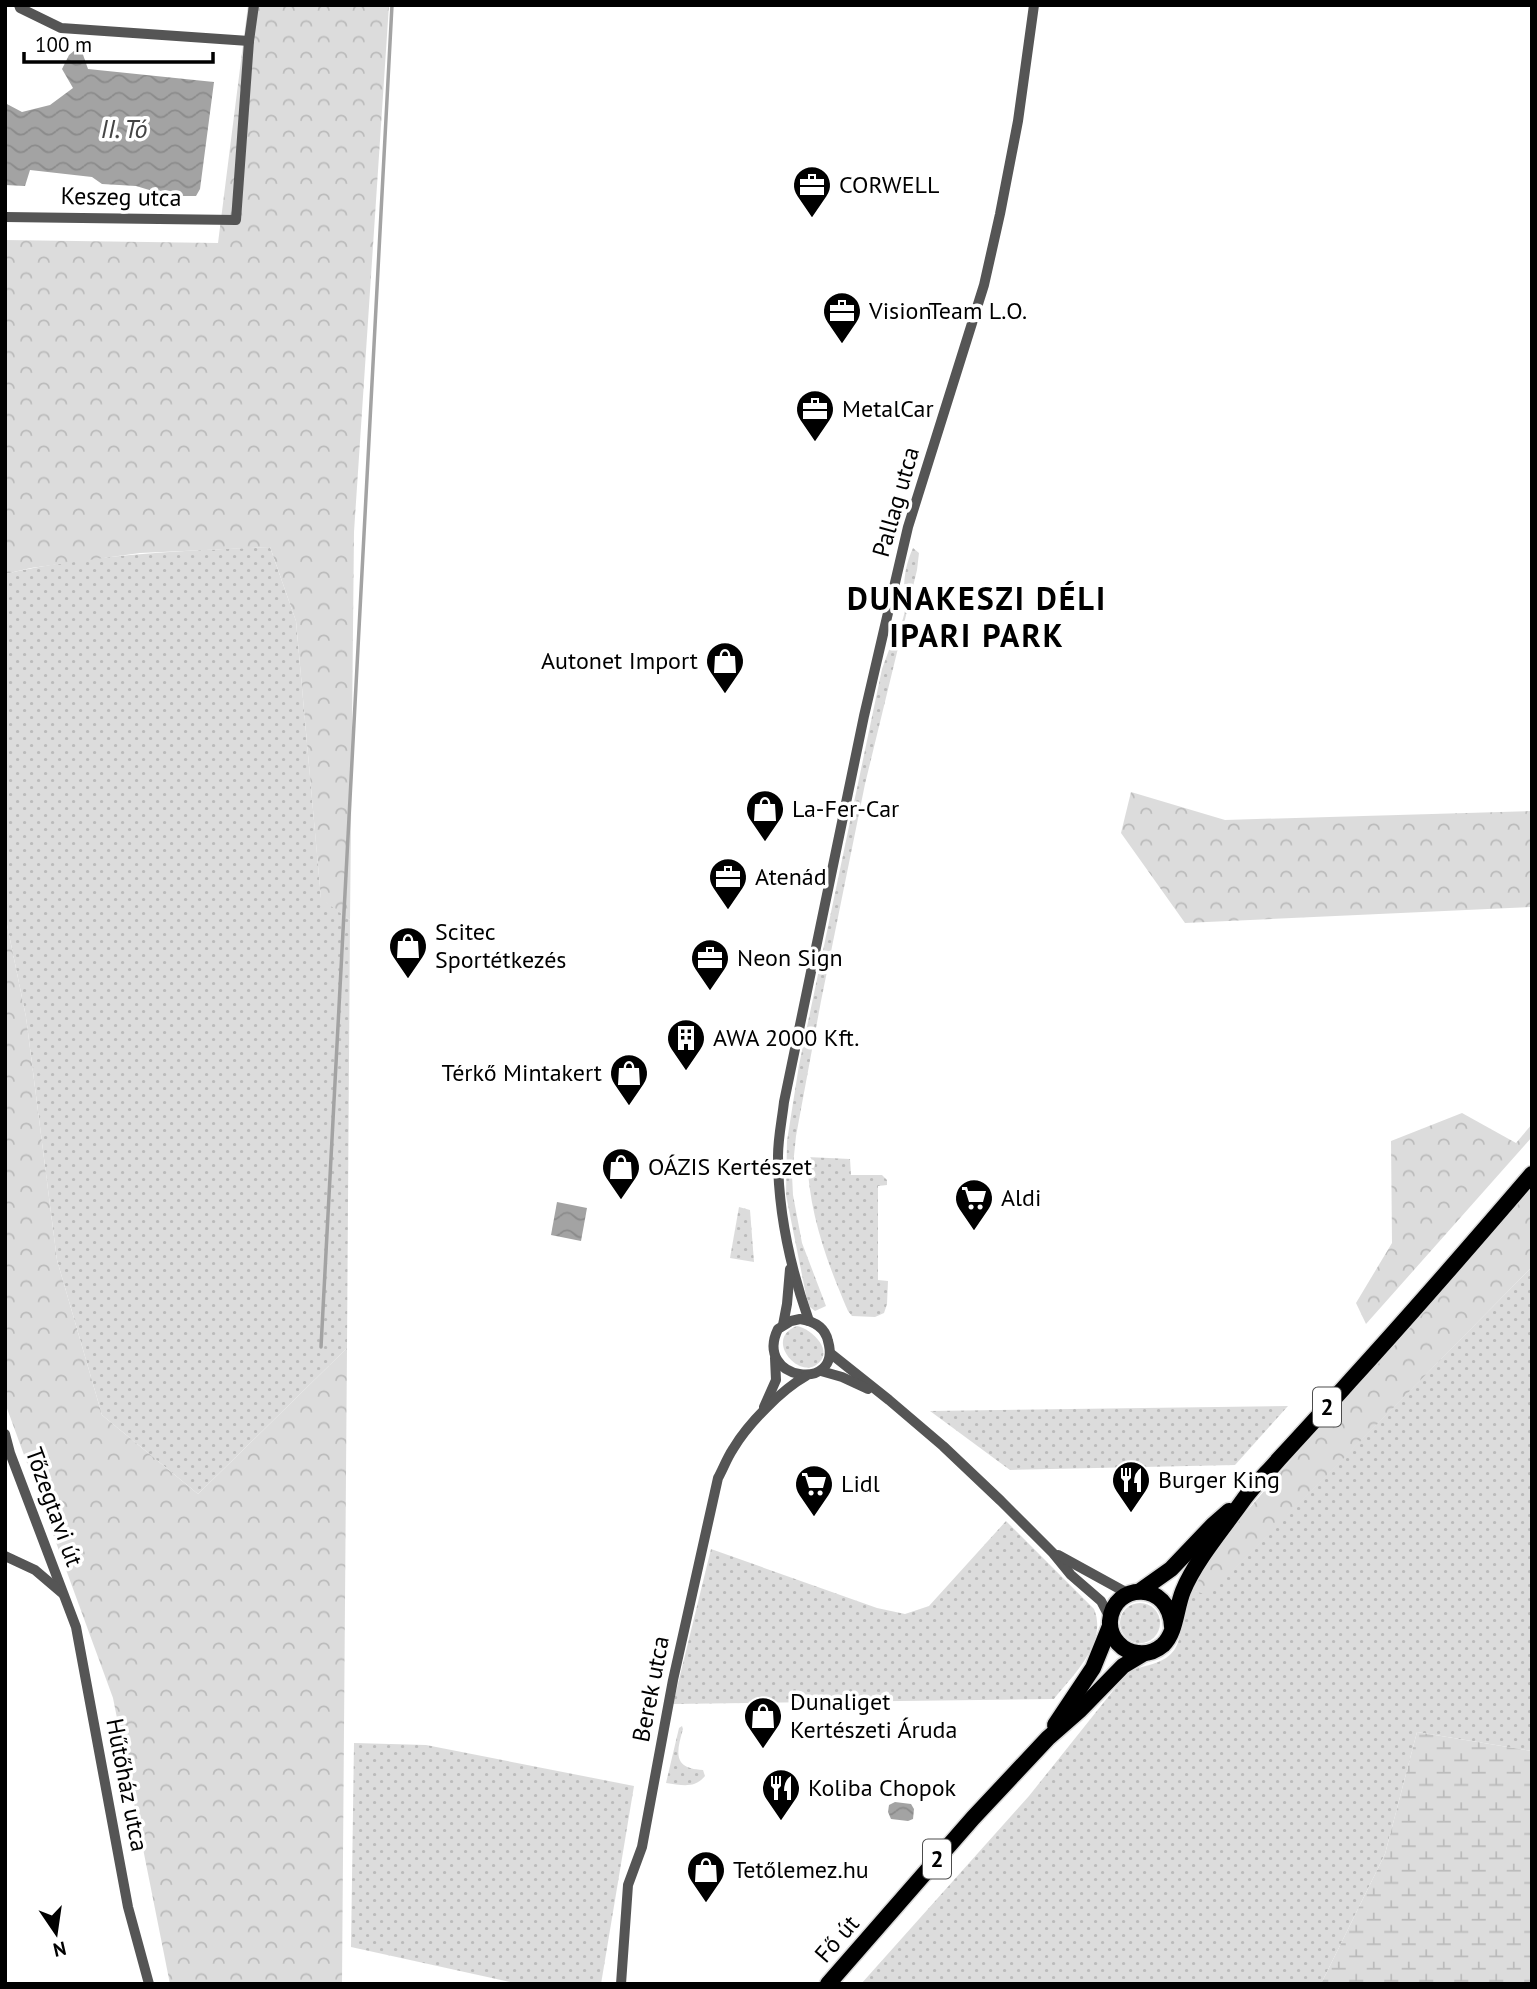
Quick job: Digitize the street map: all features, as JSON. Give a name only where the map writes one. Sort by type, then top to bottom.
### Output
[{"type":"main road","name":"2","points":[[1143,1654],[1154,1651],[1169,1637],[1183,1590],[1206,1551],[1247,1496],[1407,1319],[1532,1174]]},
{"type":"main road","name":"2","points":[[1110,1622],[1113,1608],[1120,1600],[1171,1569],[1213,1525],[1247,1496]]},
{"type":"main road","points":[[1135,1593],[1151,1593],[1160,1598],[1168,1606],[1172,1627]]},
{"type":"main road","points":[[1110,1622],[1114,1638],[1121,1647],[1132,1653],[1143,1654]]},
{"type":"main road","name":"Fő út","points":[[1048,1738],[1093,1668],[1110,1622]]},
{"type":"main road","name":"Fő út","points":[[828,1984],[973,1818],[1048,1738],[1123,1667],[1143,1654]]},
{"type":"street","points":[[19,5],[20,8],[61,28],[249,41],[254,5]]},
{"type":"street","name":"Pallag utca","points":[[809,1321],[790,1261],[779,1202],[778,1153],[784,1102],[864,716],[908,527],[984,285],[1018,121],[1034,5]]},
{"type":"street","name":"Keszeg utca","points":[[5,217],[236,220],[249,41]]},
{"type":"street","name":"Pallag utca","points":[[783,1325],[788,1304],[790,1261]]},
{"type":"street","points":[[800,1320],[809,1321],[820,1327],[826,1335],[830,1353],[821,1371],[806,1376],[783,1367],[775,1358],[773,1347],[775,1336],[783,1325],[800,1320]]},
{"type":"street","points":[[830,1353],[943,1446],[1053,1553],[1071,1575],[1101,1601],[1110,1622]]},
{"type":"street","name":"Berek utca","points":[[760,1415],[776,1380],[775,1358]]},
{"type":"street","points":[[821,1371],[842,1377],[889,1400]]},
{"type":"street","name":"Berek utca","points":[[621,1984],[628,1885],[642,1847],[673,1680],[718,1479],[733,1448],[760,1415],[790,1385],[806,1376]]},
{"type":"street","name":"Tőzegtavi út","points":[[5,1434],[64,1595]]},
{"type":"street","points":[[1053,1553],[1135,1593]]},
{"type":"street","points":[[5,1556],[34,1570],[64,1595]]},
{"type":"street","name":"Hűtőház utca","points":[[64,1595],[76,1627],[128,1907],[149,1984]]},
{"type":"green space","points":[[248,5],[389,5],[354,532],[350,920],[321,899],[296,621],[270,547],[140,553],[5,574],[5,240],[218,243]]},
{"type":"green space","points":[[270,547],[296,621],[321,898],[350,920],[347,1348],[198,1494],[102,1415],[57,1260],[26,1017],[5,915],[5,574],[104,558]]},
{"type":"green space","points":[[913,548],[919,553],[917,570],[865,784],[796,1136],[793,1195],[802,1243],[826,1306],[815,1311],[810,1307],[806,1295],[786,1195],[787,1141],[799,1065],[882,669],[903,617],[905,576]]},
{"type":"green space","points":[[1131,792],[1225,820],[1532,811],[1532,907],[1185,923],[1121,833]]},
{"type":"green space","points":[[5,915],[26,1017],[57,1260],[102,1415],[198,1494],[347,1348],[342,1984],[170,1984],[113,1698],[5,1403]]},
{"type":"green space","points":[[1462,1113],[1516,1143],[1532,1124],[1532,1137],[1366,1324],[1356,1303],[1392,1243],[1391,1141]]},
{"type":"green space","points":[[807,1157],[850,1159],[851,1175],[882,1175],[887,1180],[887,1185],[878,1186],[878,1280],[888,1281],[884,1313],[875,1317],[852,1316],[848,1311],[820,1236],[811,1198]]},
{"type":"green space","points":[[1532,1187],[1532,1267],[1209,1595],[1190,1590],[1241,1518]]},
{"type":"green space","points":[[739,1207],[750,1210],[754,1262],[730,1258]]},
{"type":"green space","points":[[1532,1267],[1532,1751],[1417,1732],[1385,1854],[1321,1984],[861,1984],[1029,1796],[1128,1672],[1158,1662],[1175,1650],[1190,1590],[1209,1594]]},
{"type":"green space","points":[[797,1326],[815,1336],[823,1348],[822,1360],[808,1368],[793,1362],[783,1347],[783,1339]]},
{"type":"green space","points":[[1288,1406],[1235,1465],[1010,1470],[930,1411]]},
{"type":"green space","points":[[1006,1521],[1094,1609],[1097,1622],[1093,1646],[1079,1669],[1054,1699],[673,1704],[711,1549],[877,1608],[905,1614],[929,1606]]},
{"type":"green space","points":[[1140,1603],[1148,1604],[1154,1609],[1159,1615],[1159,1631],[1154,1637],[1148,1642],[1140,1643],[1132,1642],[1126,1637],[1121,1631],[1120,1623],[1121,1615],[1126,1609],[1132,1604]]},
{"type":"green space","points":[[682,1726],[679,1758],[686,1767],[703,1770],[705,1776],[697,1783],[687,1785],[666,1783],[679,1728]]},
{"type":"green space","points":[[1417,1732],[1532,1751],[1532,1984],[1321,1984],[1385,1854]]},
{"type":"green space","points":[[354,1743],[426,1745],[634,1786],[601,1984],[519,1984],[351,1947]]},
{"type":"water","name":"II. Tó","points":[[80,46],[88,69],[214,82],[200,189],[196,196],[156,192],[136,186],[102,184],[92,177],[30,170],[25,186],[5,185],[5,103],[22,112],[50,105],[73,88],[62,69],[69,55]]},
{"type":"water","points":[[557,1202],[587,1208],[581,1241],[551,1235]]},
{"type":"water","points":[[895,1802],[911,1804],[914,1809],[913,1819],[891,1819],[889,1805]]},
{"type":"waterway","points":[[321,1347],[392,5]]},
{"type":"place","name":"CORWELL","points":[[812,219]]},
{"type":"place","name":"VisionTeam L.O.","points":[[842,345]]},
{"type":"place","name":"MetalCar","points":[[815,443]]},
{"type":"place","name":"Autonet Import","points":[[725,695]]},
{"type":"place","name":"La-Fer-Car","points":[[765,843]]},
{"type":"place","name":"Atenád","points":[[728,911]]},
{"type":"place","name":"Scitec Sportétkezés","points":[[408,980]]},
{"type":"place","name":"Neon Sign","points":[[710,992]]},
{"type":"place","name":"AWA 2000 Kft.","points":[[686,1072]]},
{"type":"place","name":"Térkő Mintakert","points":[[629,1107]]},
{"type":"place","name":"OÁZIS Kertészet","points":[[621,1201]]},
{"type":"place","name":"Aldi","points":[[974,1232]]},
{"type":"place","name":"Burger King","points":[[1131,1514]]},
{"type":"place","name":"Lidl","points":[[814,1518]]},
{"type":"place","name":"Dunaliget Kertészeti Áruda","points":[[763,1750]]},
{"type":"place","name":"Koliba Chopok","points":[[781,1822]]},
{"type":"place","name":"Tetőlemez.hu","points":[[706,1904]]},
{"type":"district","name":"DUNAKESZI DÉLI IPARI PARK","points":[[977,618]]}]
